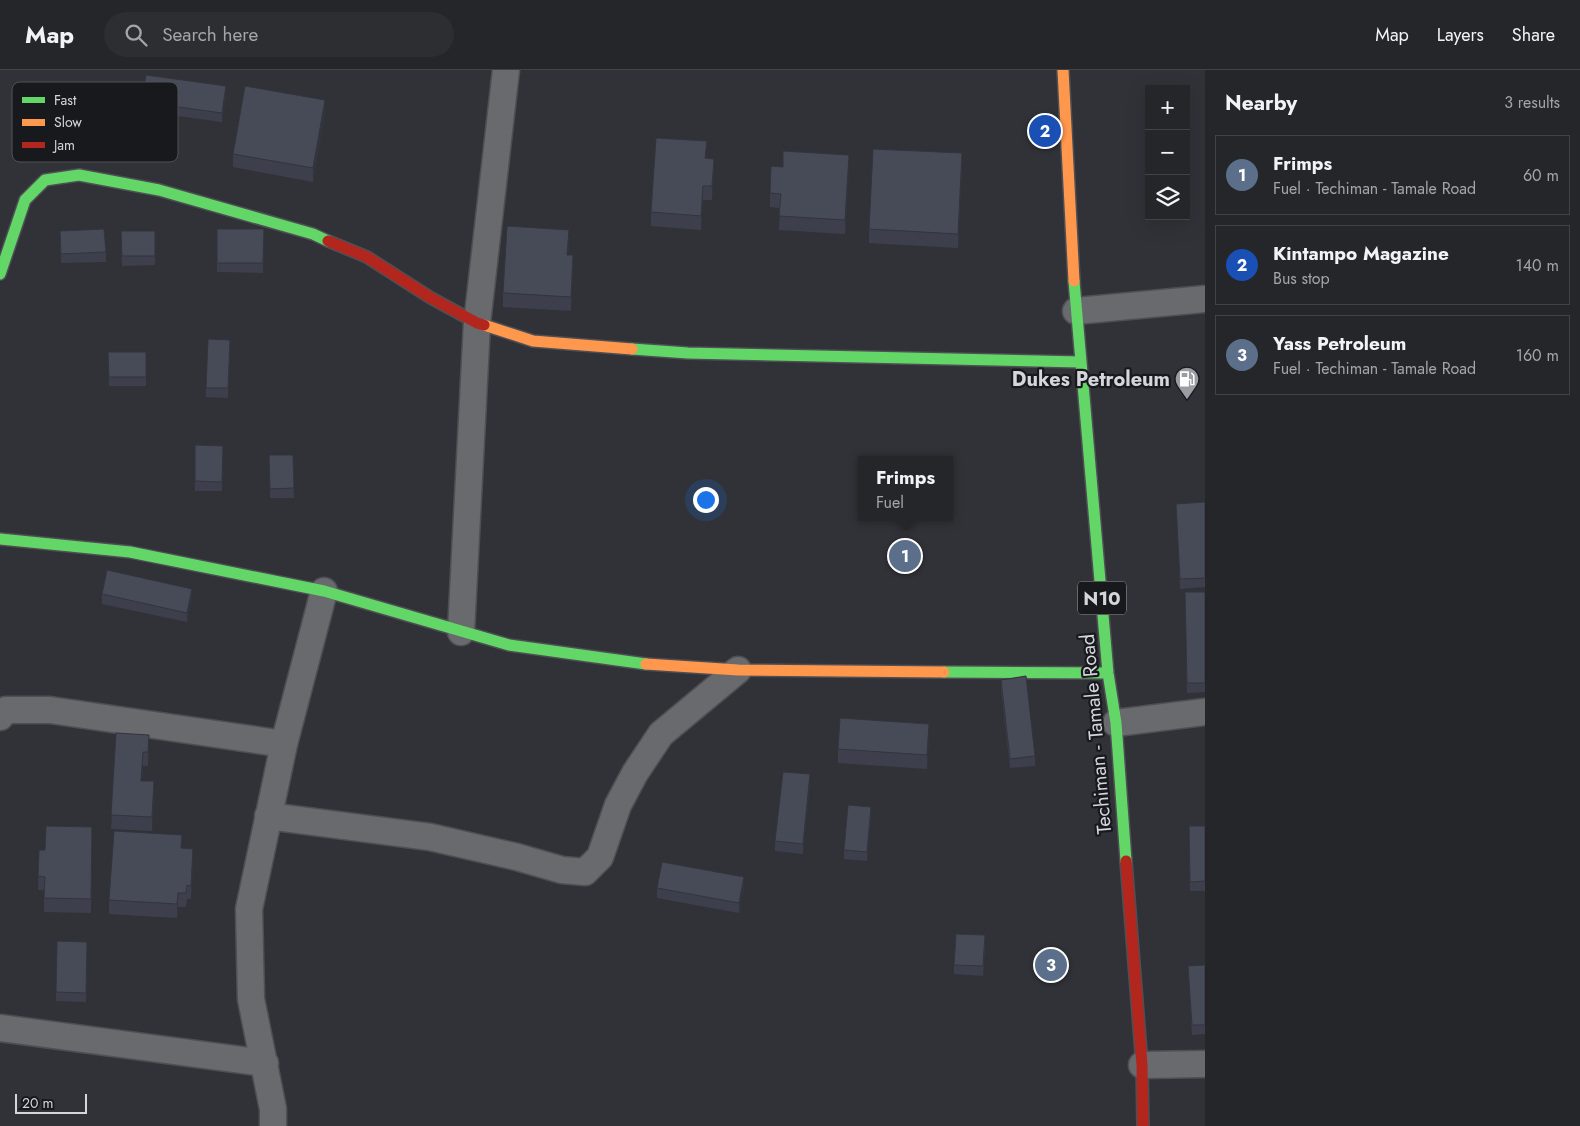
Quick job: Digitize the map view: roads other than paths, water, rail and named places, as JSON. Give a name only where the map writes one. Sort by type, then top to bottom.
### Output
[{"type":"main road","name":"Techiman - Tamale Road","points":[[1063,70],[1076,310],[1108,673],[1116,723],[1142,1065],[1142,1126]]},
{"type":"main road","points":[[0,274],[25,200],[46,180],[78,175],[159,190],[313,234],[367,257],[431,298],[477,323],[533,341],[688,353],[1080,362]]},
{"type":"main road","points":[[0,539],[130,552],[324,591],[461,632],[518,646],[655,664],[738,670],[1108,673]]},
{"type":"street","points":[[461,632],[477,323],[506,70]]},
{"type":"street","points":[[1076,310],[1205,299]]},
{"type":"street","points":[[272,1126],[273,1109],[251,999],[249,909],[284,744],[324,591]]},
{"type":"street","points":[[268,816],[430,837],[562,870],[585,872],[600,856],[618,805],[635,773],[661,734],[738,670]]},
{"type":"street","points":[[0,717],[6,710],[50,710],[284,744]]},
{"type":"street","points":[[1116,723],[1205,712]]},
{"type":"street","points":[[0,1028],[265,1063]]},
{"type":"street","points":[[1142,1065],[1205,1064]]},
{"type":"place","name":"Kintampo Magazine","points":[[1045,131]]},
{"type":"place","name":"Dukes Petroleum","points":[[1187,400]]},
{"type":"place","name":"Frimps","points":[[905,556]]},
{"type":"place","name":"Yass Petroleum","points":[[1051,965]]}]
